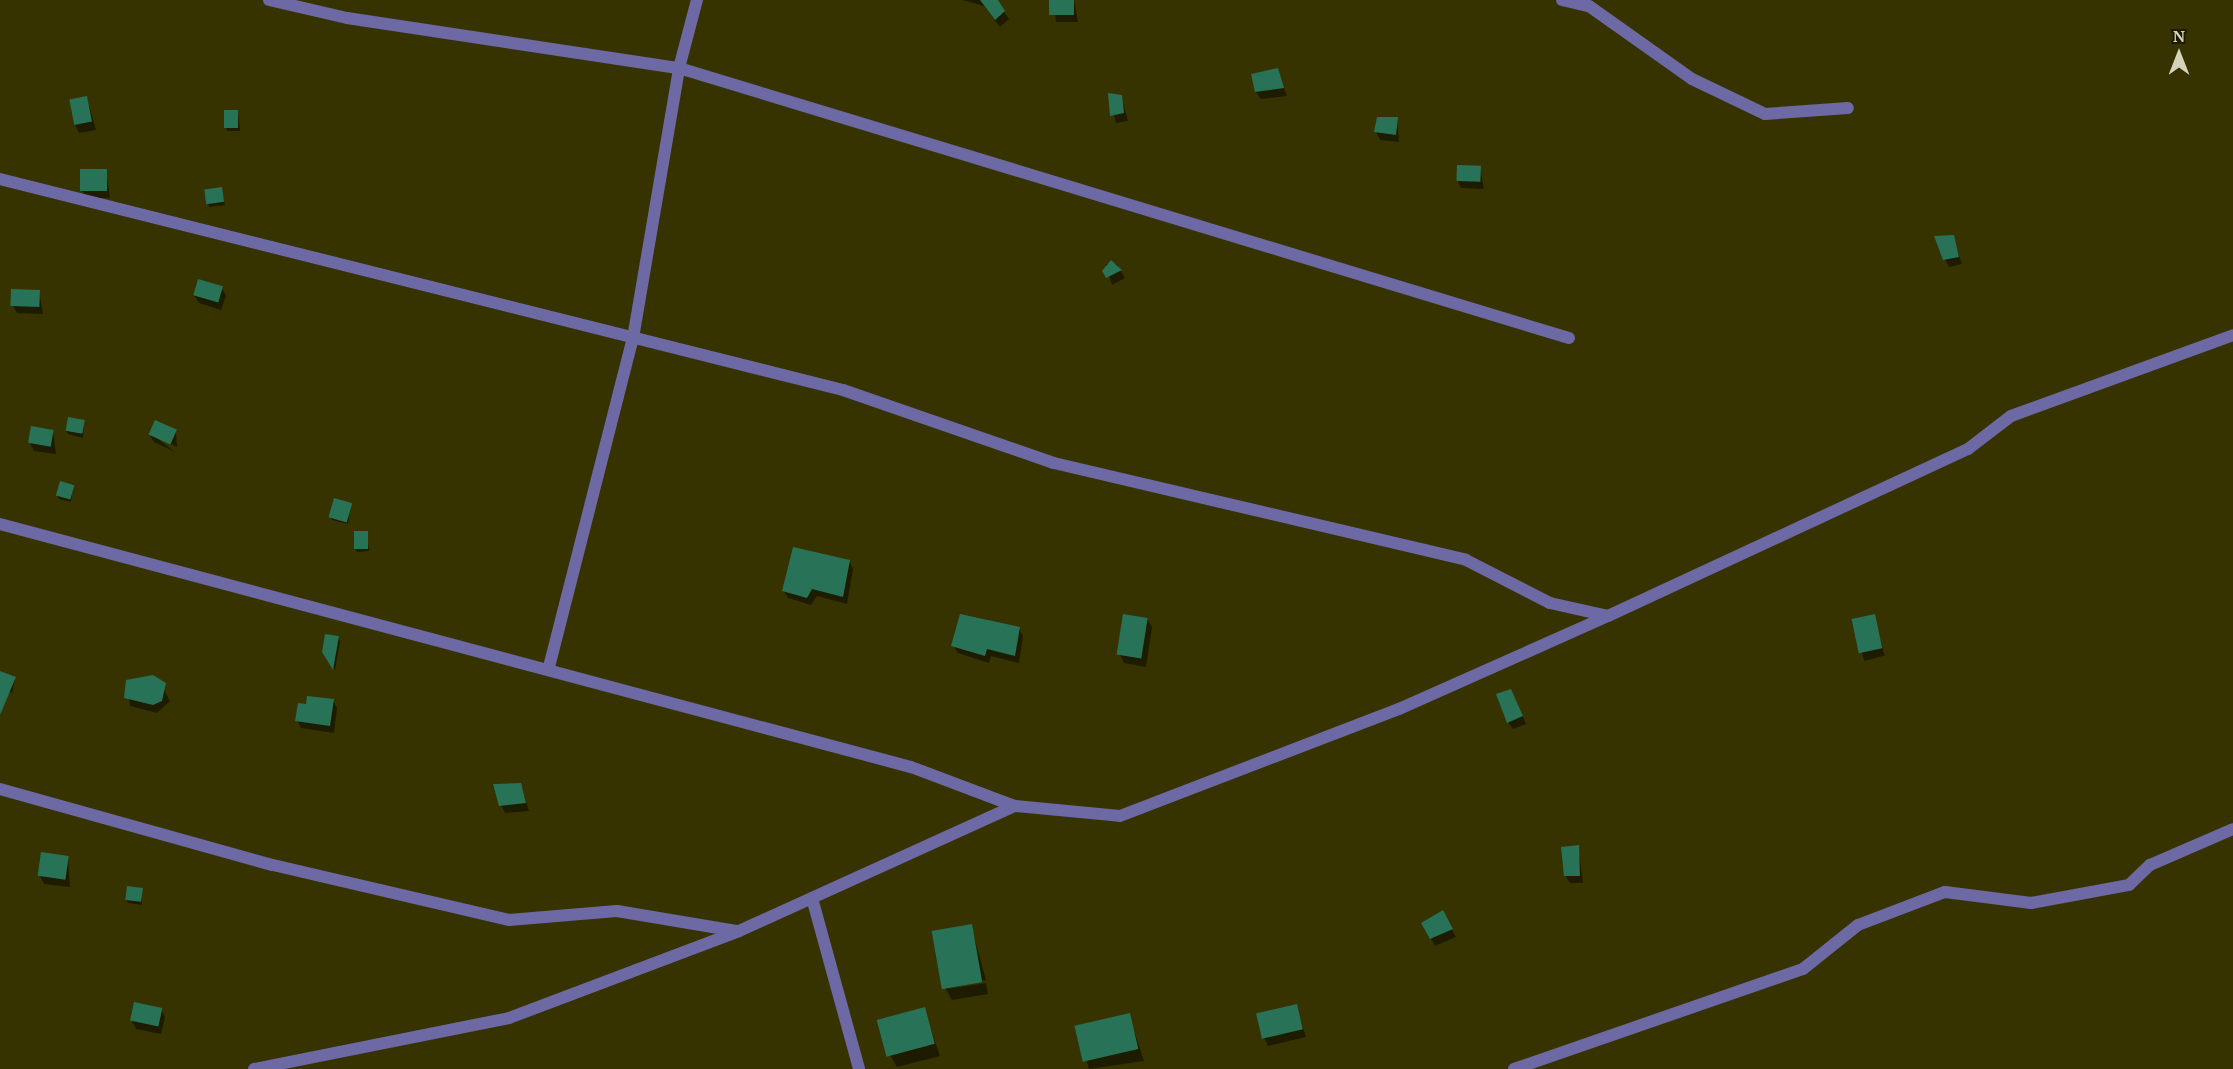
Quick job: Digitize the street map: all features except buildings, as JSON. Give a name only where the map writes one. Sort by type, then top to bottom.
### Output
[{"type":"street","points":[[269,0],[347,18],[679,68],[1569,338]]},
{"type":"street","points":[[549,667],[633,338],[679,68],[697,0]]},
{"type":"street","points":[[1562,0],[1589,6],[1692,79],[1765,114],[1848,108]]},
{"type":"street","points":[[0,179],[843,390],[1054,463],[1466,561],[1550,603],[1608,616]]},
{"type":"street","points":[[0,524],[549,667],[912,767],[1015,806],[1120,816],[1400,709],[1608,616],[1968,448],[2011,416],[2233,335]]},
{"type":"street","points":[[0,789],[273,865],[509,920],[617,911],[739,931]]},
{"type":"street","points":[[254,1069],[509,1018],[739,931],[1015,806]]},
{"type":"street","points":[[1514,1069],[1803,969],[1858,925],[1945,892],[2031,903],[2129,885],[2150,865],[2233,829]]},
{"type":"street","points":[[812,898],[859,1069]]}]
